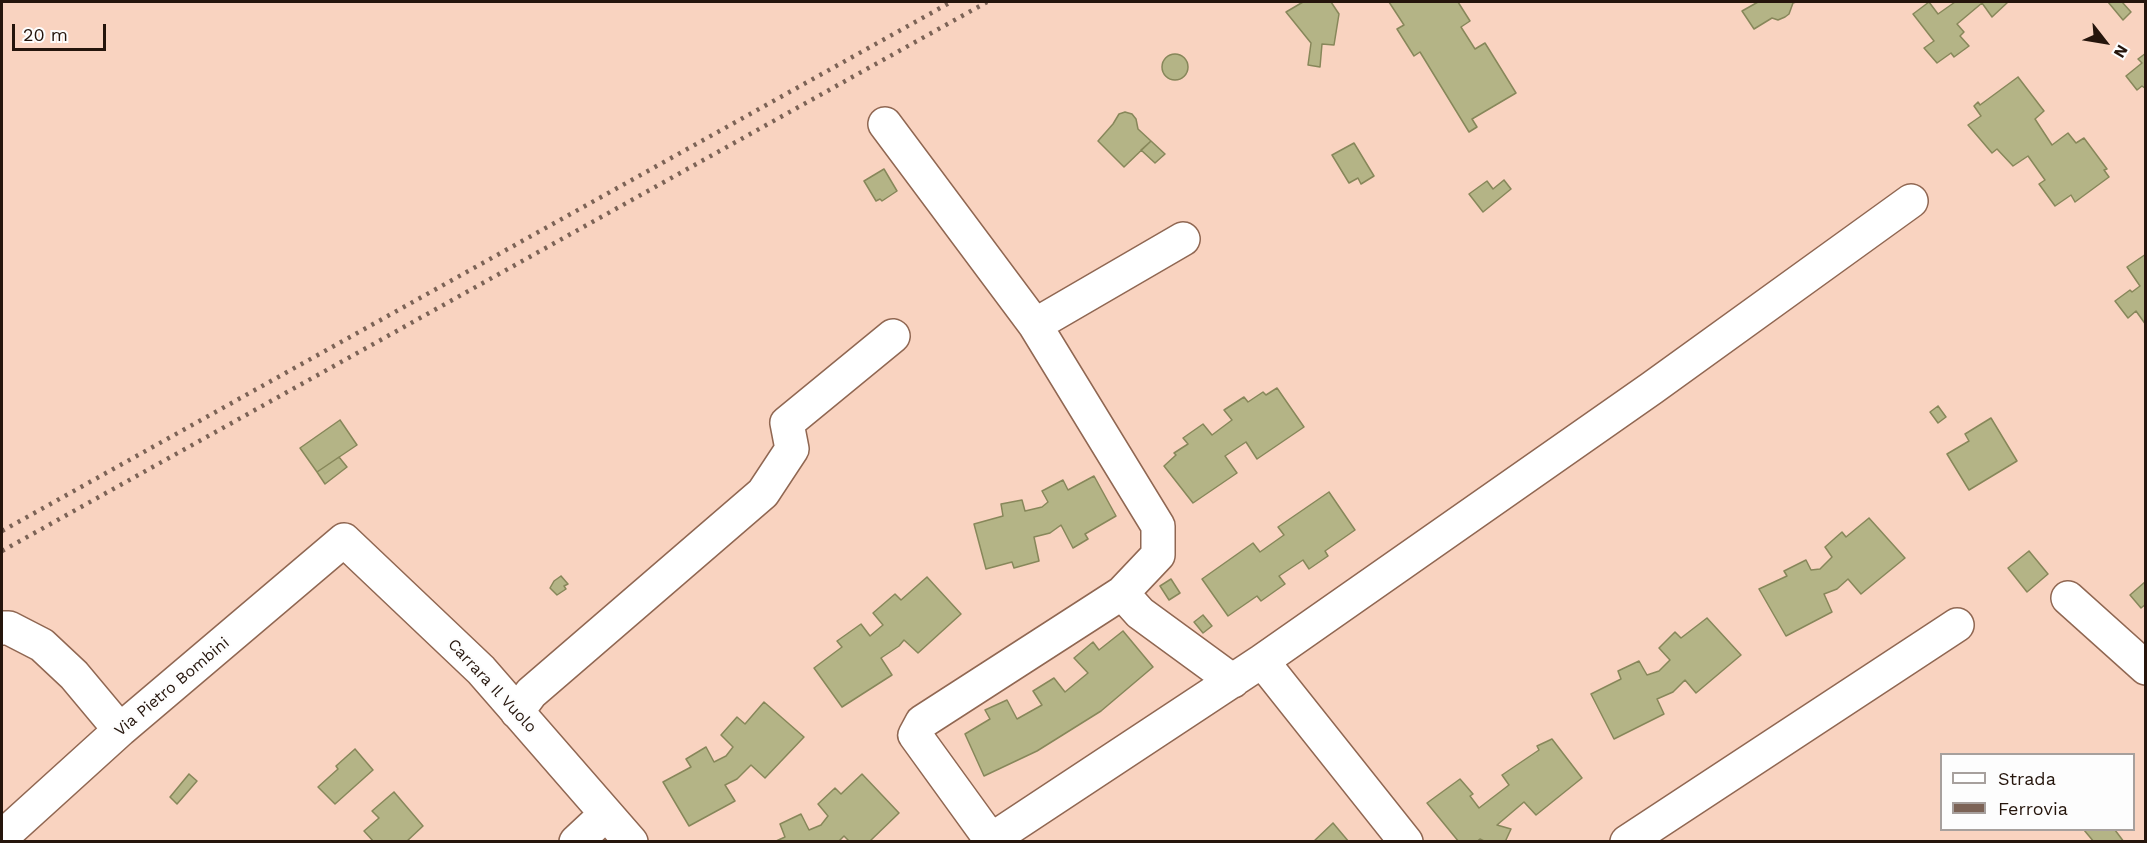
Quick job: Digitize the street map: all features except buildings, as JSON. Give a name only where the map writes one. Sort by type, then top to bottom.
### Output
[{"type":"street","points":[[885,124],[1035,325],[1158,525],[1158,555],[1122,593],[922,722],[915,735],[990,841],[1262,661],[1652,388],[1911,201]]},
{"type":"street","points":[[1035,325],[1183,239]]},
{"type":"street","points":[[517,712],[531,693],[763,493],[792,449],[787,423],[893,336]]},
{"type":"street","name":"Carrara Il Vuolo","points":[[344,540],[481,670],[631,842]]},
{"type":"street","name":"Via Pietro Bombini","points":[[2,837],[120,730],[344,540]]},
{"type":"street","points":[[1122,593],[1140,613],[1233,681]]},
{"type":"street","points":[[2068,598],[2145,668]]},
{"type":"street","points":[[1627,842],[1957,625]]},
{"type":"street","points":[[2,628],[9,628],[42,645],[74,675],[120,730]]},
{"type":"street","points":[[1262,661],[1406,842]]},
{"type":"street","points":[[576,842],[606,814]]},
{"type":"railway","points":[[2,531],[951,2]]},
{"type":"railway","points":[[2,551],[987,2]]}]
